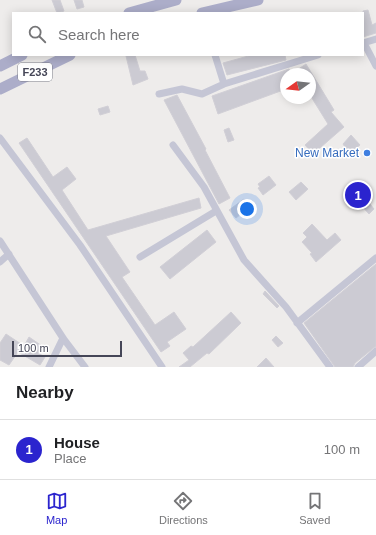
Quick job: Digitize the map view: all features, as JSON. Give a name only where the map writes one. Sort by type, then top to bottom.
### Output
[{"type":"main road","points":[[133,12],[176,0]]},
{"type":"main road","points":[[206,12],[258,0]]},
{"type":"main road","name":"F233","points":[[0,66],[20,56]]},
{"type":"main road","name":"F233","points":[[0,89],[68,56]]},
{"type":"street","points":[[376,39],[364,43],[376,66]]},
{"type":"street","points":[[215,56],[224,84]]},
{"type":"street","points":[[159,94],[182,89],[202,94],[224,84],[315,56]]},
{"type":"street","points":[[0,138],[80,246],[162,367]]},
{"type":"street","points":[[173,145],[204,187],[244,260],[286,307],[330,367]]},
{"type":"street","points":[[140,257],[216,211]]},
{"type":"street","points":[[0,240],[63,338],[85,367]]},
{"type":"street","points":[[0,262],[9,254]]},
{"type":"street","points":[[297,323],[376,258]]},
{"type":"street","points":[[49,367],[63,338]]},
{"type":"street","points":[[358,367],[376,351]]},
{"type":"building","points":[[52,0],[60,0],[64,11],[57,12]]},
{"type":"building","points":[[74,0],[82,0],[84,7],[77,9]]},
{"type":"building","points":[[368,10],[372,25],[376,23],[376,33],[364,37],[364,12],[363,11]]},
{"type":"building","points":[[126,56],[135,56],[140,71],[145,71],[148,79],[133,85]]},
{"type":"building","points":[[248,56],[285,56],[286,60],[227,75],[223,63]]},
{"type":"building","points":[[306,64],[308,68],[300,68]]},
{"type":"building","points":[[280,72],[280,91],[218,114],[212,96]]},
{"type":"building","points":[[316,80],[334,110],[331,112],[344,127],[313,154],[305,145],[328,124],[316,104]]},
{"type":"building","points":[[177,95],[230,198],[219,204],[164,100]]},
{"type":"building","points":[[108,106],[110,112],[100,115],[98,109]]},
{"type":"building","points":[[229,128],[234,140],[228,142],[224,130]]},
{"type":"building","points":[[351,135],[360,145],[349,153],[343,144]]},
{"type":"building","points":[[27,138],[53,177],[67,167],[76,179],[62,190],[88,230],[199,198],[201,208],[106,236],[130,272],[122,277],[155,325],[174,312],[186,329],[167,342],[170,346],[161,352],[19,143]]},
{"type":"building","points":[[269,176],[276,185],[263,195],[258,188],[260,187],[258,184]]},
{"type":"building","points":[[301,182],[308,189],[296,200],[289,192]]},
{"type":"building","points":[[359,190],[374,209],[369,214],[353,196]]},
{"type":"building","points":[[244,199],[250,207],[236,218],[229,210]]},
{"type":"building","points":[[312,224],[327,240],[335,233],[341,240],[316,262],[310,254],[312,253],[302,242],[307,237],[303,233]]},
{"type":"building","points":[[207,230],[216,242],[170,279],[160,267]]},
{"type":"building","points":[[376,264],[376,346],[355,363],[353,367],[335,367],[304,323]]},
{"type":"building","points":[[265,291],[279,306],[277,308],[263,294]]},
{"type":"building","points":[[231,312],[241,323],[209,354],[207,353],[190,367],[179,367],[189,360],[183,353],[191,346],[193,347]]},
{"type":"building","points":[[6,334],[24,346],[29,337],[42,346],[38,353],[45,357],[40,365],[18,352],[9,365],[0,360],[0,343]]},
{"type":"building","points":[[276,336],[283,343],[278,347],[272,340]]},
{"type":"building","points":[[266,358],[274,367],[257,367]]},
{"type":"place","name":"New Market","points":[[367,153]]},
{"type":"place","name":"House","points":[[358,195]]}]
